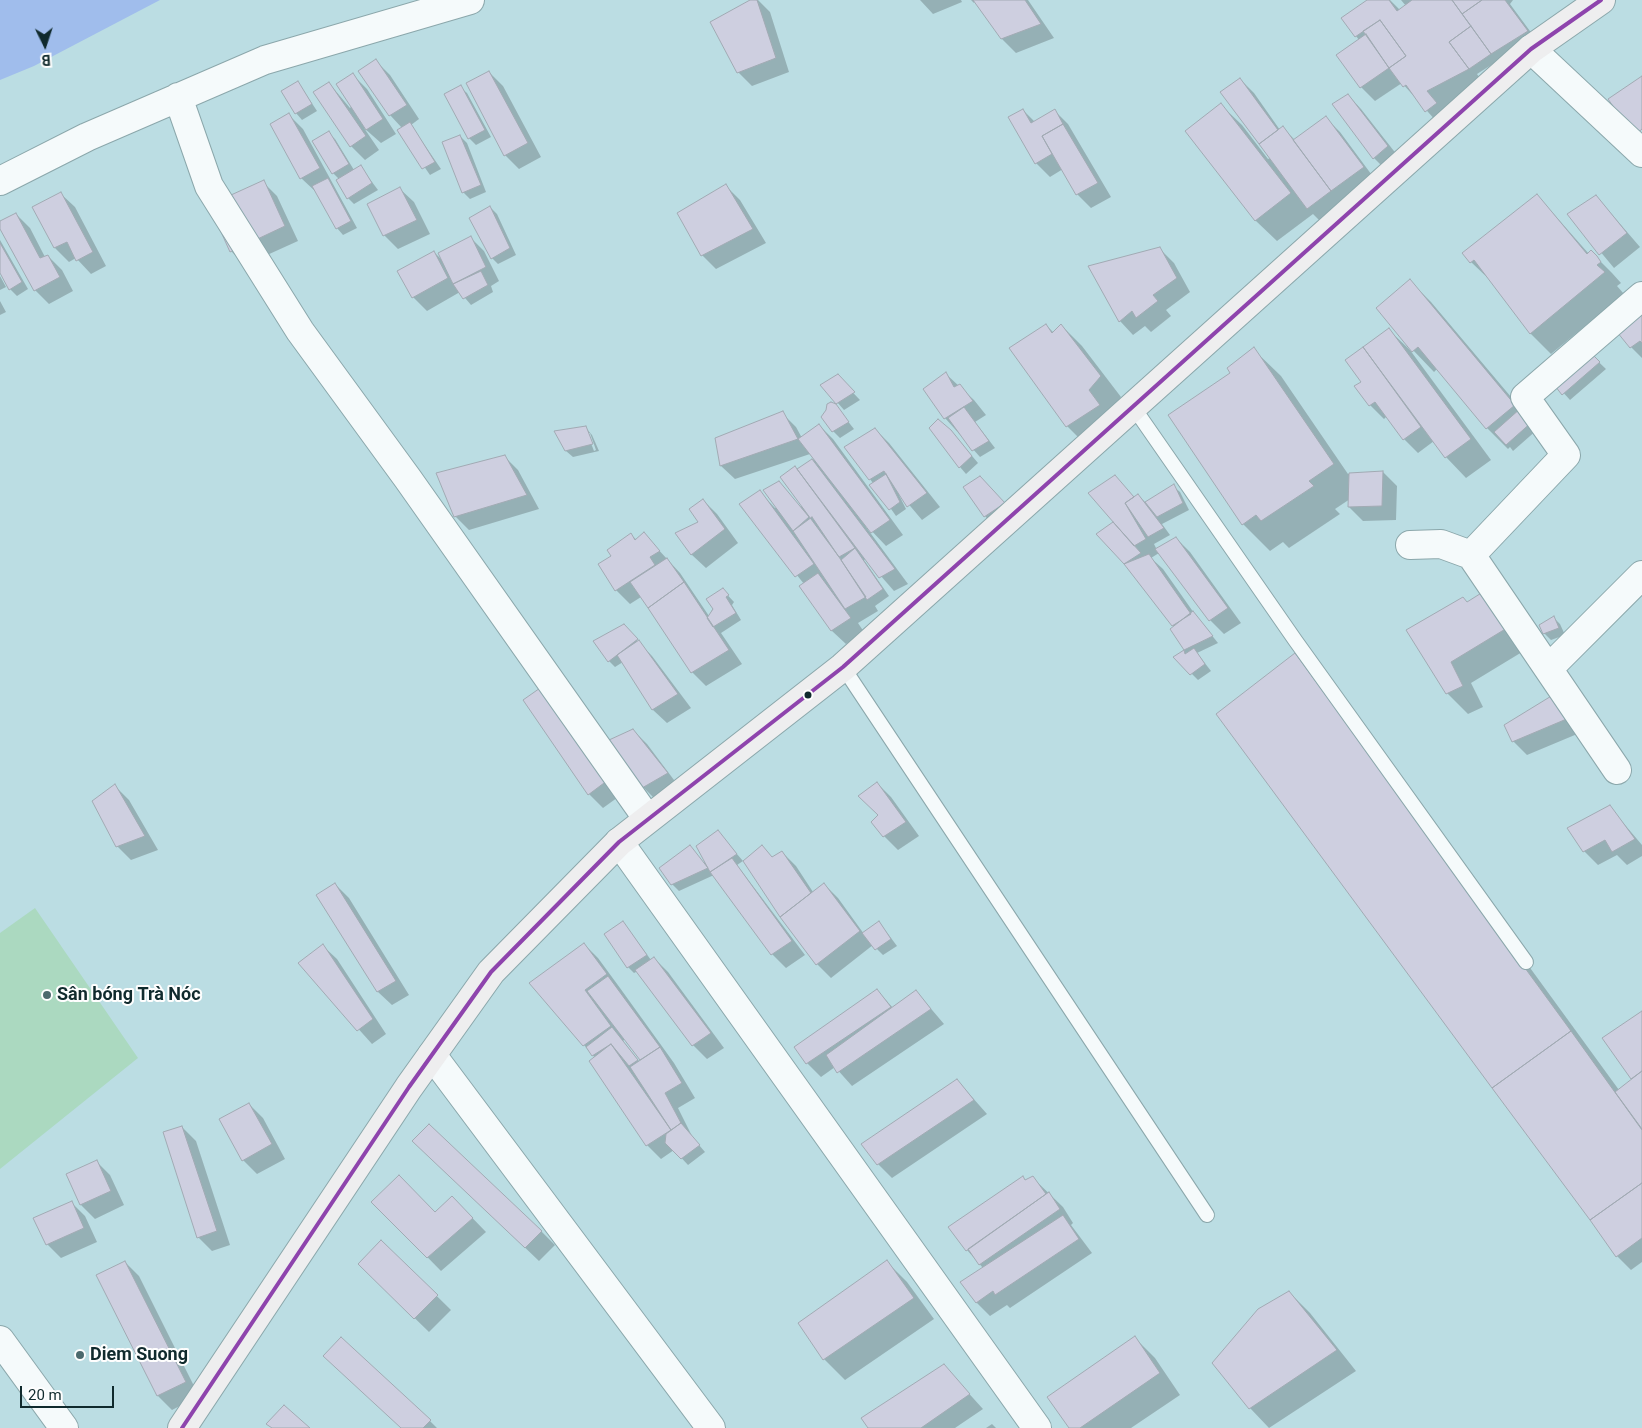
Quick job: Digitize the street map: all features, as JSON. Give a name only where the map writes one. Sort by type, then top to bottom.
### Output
[{"type":"main road","points":[[182,1428],[432,1055],[491,972],[619,842],[842,667],[1134,408],[1532,49],[1601,0]]},
{"type":"street","points":[[0,181],[87,137],[265,60],[470,0]]},
{"type":"street","points":[[1532,49],[1642,154]]},
{"type":"street","points":[[178,97],[209,186],[300,332],[408,479],[648,818]]},
{"type":"street","points":[[1470,555],[1566,455],[1525,397],[1642,296]]},
{"type":"street","points":[[1410,546],[1441,544],[1470,555],[1617,770]]},
{"type":"street","points":[[1549,668],[1642,575]]},
{"type":"street","points":[[619,842],[1038,1428]]},
{"type":"street","points":[[432,1055],[711,1428]]},
{"type":"street","points":[[0,1340],[64,1428]]},
{"type":"lane","points":[[1134,408],[1295,640],[1526,962]]},
{"type":"lane","points":[[842,667],[1206,1216]]},
{"type":"green space","name":"Sân bóng Trà Nóc","points":[[35,908],[138,1058],[0,1169],[0,933]]},
{"type":"water","points":[[0,0],[160,0],[34,66],[0,80]]},
{"type":"building","points":[[750,0],[757,0],[776,58],[737,73],[710,22]]},
{"type":"building","points":[[973,0],[1025,0],[1041,24],[1001,39]]},
{"type":"building","points":[[1367,0],[1389,0],[1397,11],[1412,0],[1452,0],[1471,26],[1449,42],[1469,69],[1427,91],[1437,103],[1425,112],[1406,85],[1403,87],[1389,68],[1406,56],[1380,20],[1355,37],[1341,18]]},
{"type":"building","points":[[1452,0],[1482,0],[1462,14]]},
{"type":"building","points":[[1482,0],[1505,0],[1528,31],[1491,54],[1462,14]]},
{"type":"building","points":[[1380,20],[1406,56],[1389,68],[1363,31]]},
{"type":"building","points":[[1471,26],[1491,54],[1469,69],[1449,42]]},
{"type":"building","points":[[1366,34],[1389,68],[1360,88],[1336,55]]},
{"type":"building","points":[[376,59],[407,105],[389,116],[358,71]]},
{"type":"building","points":[[489,71],[528,143],[504,156],[466,83]]},
{"type":"building","points":[[353,73],[383,119],[366,130],[336,84]]},
{"type":"building","points":[[1642,76],[1642,129],[1634,136],[1608,99]]},
{"type":"building","points":[[1240,78],[1278,130],[1259,144],[1220,92]]},
{"type":"building","points":[[298,81],[312,104],[295,114],[281,91]]},
{"type":"building","points":[[329,82],[366,136],[350,147],[313,92]]},
{"type":"building","points":[[461,85],[485,130],[468,139],[444,94]]},
{"type":"building","points":[[1348,94],[1388,146],[1373,159],[1332,104]]},
{"type":"building","points":[[1221,103],[1291,193],[1255,221],[1185,131]]},
{"type":"building","points":[[1023,109],[1031,123],[1055,109],[1063,124],[1042,136],[1052,154],[1035,164],[1008,117]]},
{"type":"building","points":[[289,113],[320,168],[300,179],[270,124]]},
{"type":"building","points":[[1326,116],[1364,167],[1331,191],[1293,140]]},
{"type":"building","points":[[410,122],[435,162],[422,169],[397,130]]},
{"type":"building","points":[[1063,124],[1098,183],[1076,195],[1042,136]]},
{"type":"building","points":[[1283,126],[1331,191],[1307,209],[1259,144]]},
{"type":"building","points":[[329,131],[349,164],[332,174],[312,141]]},
{"type":"building","points":[[460,135],[481,185],[462,193],[442,142]]},
{"type":"building","points":[[361,165],[372,183],[347,199],[336,180]]},
{"type":"building","points":[[328,178],[351,221],[336,229],[312,186]]},
{"type":"building","points":[[264,180],[285,226],[230,252],[209,205]]},
{"type":"building","points":[[726,184],[753,229],[701,256],[677,213]]},
{"type":"building","points":[[400,187],[417,220],[383,236],[367,204]]},
{"type":"building","points":[[61,192],[93,252],[76,261],[67,242],[54,248],[32,207]]},
{"type":"building","points":[[1537,194],[1587,254],[1591,250],[1597,256],[1601,262],[1597,265],[1605,272],[1530,334],[1474,260],[1470,263],[1462,253]]},
{"type":"building","points":[[1596,195],[1627,233],[1599,255],[1567,214]]},
{"type":"building","points":[[490,206],[510,248],[491,259],[469,218]]},
{"type":"building","points":[[16,213],[40,258],[48,255],[60,277],[34,291],[0,229],[0,221]]},
{"type":"building","points":[[471,236],[486,267],[453,284],[438,253]]},
{"type":"building","points":[[0,243],[22,282],[9,290],[0,273]]},
{"type":"building","points":[[1160,247],[1177,278],[1153,295],[1158,301],[1136,318],[1132,311],[1119,322],[1088,266]]},
{"type":"building","points":[[434,251],[448,278],[412,298],[397,271]]},
{"type":"building","points":[[481,271],[488,285],[463,299],[453,284]]},
{"type":"building","points":[[1410,279],[1515,405],[1486,429],[1418,347],[1412,352],[1376,308]]},
{"type":"building","points":[[1642,302],[1642,343],[1640,341],[1630,348],[1613,327]]},
{"type":"building","points":[[1046,324],[1052,333],[1061,324],[1101,376],[1089,390],[1100,405],[1066,427],[1009,348]]},
{"type":"building","points":[[1389,328],[1471,439],[1445,458],[1363,347]]},
{"type":"building","points":[[1584,346],[1600,362],[1562,395],[1549,378]]},
{"type":"building","points":[[1254,347],[1334,464],[1309,481],[1314,486],[1261,521],[1256,515],[1242,525],[1168,415],[1230,373],[1227,368]]},
{"type":"building","points":[[1363,347],[1421,427],[1403,440],[1375,402],[1369,406],[1354,386],[1361,382],[1345,360]]},
{"type":"building","points":[[946,372],[954,387],[960,384],[973,401],[944,419],[923,389]]},
{"type":"building","points":[[838,374],[855,392],[836,404],[820,385]]},
{"type":"building","points":[[831,402],[836,404],[849,422],[832,432],[821,417],[826,410],[827,404]]},
{"type":"building","points":[[964,407],[989,441],[972,451],[948,418]]},
{"type":"building","points":[[1521,408],[1533,421],[1506,445],[1494,432]]},
{"type":"building","points":[[783,411],[798,439],[720,466],[715,438]]},
{"type":"building","points":[[938,419],[951,430],[972,456],[959,468],[929,428]]},
{"type":"building","points":[[819,424],[890,520],[871,533],[798,439]]},
{"type":"building","points":[[586,426],[593,444],[565,451],[554,431]]},
{"type":"building","points":[[875,428],[927,493],[907,507],[884,471],[869,480],[844,447]]},
{"type":"building","points":[[505,455],[527,495],[454,517],[436,473]]},
{"type":"building","points":[[812,459],[895,569],[879,578],[797,469]]},
{"type":"building","points":[[795,466],[855,548],[839,557],[780,477]]},
{"type":"building","points":[[1383,471],[1382,506],[1348,507],[1349,473]]},
{"type":"building","points":[[886,474],[900,502],[889,510],[869,485]]},
{"type":"building","points":[[1115,475],[1134,497],[1125,503],[1146,539],[1134,546],[1088,493]]},
{"type":"building","points":[[980,476],[1005,503],[984,517],[963,487]]},
{"type":"building","points":[[779,481],[809,517],[793,531],[763,490]]},
{"type":"building","points":[[1174,484],[1183,503],[1157,517],[1145,502]]},
{"type":"building","points":[[760,490],[814,564],[795,577],[739,504]]},
{"type":"building","points":[[1138,494],[1164,528],[1148,537],[1125,503]]},
{"type":"building","points":[[703,499],[725,529],[691,555],[675,533],[698,522],[689,509]]},
{"type":"building","points":[[812,517],[866,597],[845,609],[793,531]]},
{"type":"building","points":[[1113,522],[1141,553],[1124,564],[1096,534]]},
{"type":"building","points":[[644,532],[660,551],[650,557],[655,565],[615,591],[598,564],[611,556],[607,550],[631,533],[635,540]]},
{"type":"building","points":[[1176,537],[1228,608],[1209,621],[1155,549]]},
{"type":"building","points":[[855,548],[883,589],[867,600],[841,560]]},
{"type":"building","points":[[1149,554],[1191,614],[1172,626],[1124,564]]},
{"type":"building","points":[[667,558],[684,582],[648,608],[630,582]]},
{"type":"building","points":[[818,573],[851,618],[831,631],[799,586]]},
{"type":"building","points":[[684,582],[729,650],[691,673],[648,608]]},
{"type":"building","points":[[723,588],[729,595],[726,597],[736,613],[713,627],[707,618],[713,609],[706,599]]},
{"type":"building","points":[[1483,592],[1507,628],[1451,662],[1463,686],[1446,694],[1406,630],[1463,597],[1467,602]]},
{"type":"building","points":[[1193,611],[1213,636],[1184,650],[1170,629]]},
{"type":"building","points":[[1554,616],[1559,628],[1543,634],[1539,625]]},
{"type":"building","points":[[624,624],[638,639],[608,662],[593,641]]},
{"type":"building","points":[[639,640],[678,694],[652,710],[617,655]]},
{"type":"building","points":[[1194,648],[1205,664],[1190,675],[1173,657],[1184,650],[1185,654]]},
{"type":"building","points":[[1295,653],[1571,1031],[1492,1088],[1216,714]]},
{"type":"building","points":[[543,686],[608,780],[588,795],[523,700]]},
{"type":"building","points":[[1553,695],[1569,718],[1512,742],[1504,725]]},
{"type":"building","points":[[633,729],[668,773],[642,788],[609,740]]},
{"type":"building","points":[[877,782],[906,822],[883,837],[871,822],[878,815],[858,796]]},
{"type":"building","points":[[115,784],[145,836],[116,847],[92,801]]},
{"type":"building","points":[[1610,805],[1635,839],[1612,852],[1605,840],[1583,852],[1567,828]]},
{"type":"building","points":[[718,830],[737,854],[710,872],[696,846]]},
{"type":"building","points":[[690,845],[708,868],[671,885],[659,868]]},
{"type":"building","points":[[762,845],[772,857],[782,851],[811,893],[780,917],[743,861]]},
{"type":"building","points":[[732,858],[792,941],[771,955],[710,872]]},
{"type":"building","points":[[335,883],[396,981],[377,992],[316,895]]},
{"type":"building","points":[[824,883],[860,931],[816,965],[780,917]]},
{"type":"building","points":[[623,921],[647,955],[627,968],[604,934]]},
{"type":"building","points":[[879,921],[891,939],[875,950],[862,933]]},
{"type":"building","points":[[584,943],[607,974],[585,990],[611,1026],[583,1046],[529,983]]},
{"type":"building","points":[[323,944],[373,1019],[357,1031],[298,963]]},
{"type":"building","points":[[654,957],[711,1033],[692,1046],[635,970]]},
{"type":"building","points":[[608,976],[660,1047],[640,1060],[587,991]]},
{"type":"building","points":[[877,989],[891,1007],[806,1064],[794,1047]]},
{"type":"building","points":[[916,990],[931,1009],[837,1073],[826,1055]]},
{"type":"building","points":[[1642,1011],[1642,1071],[1631,1079],[1602,1038]]},
{"type":"building","points":[[612,1027],[638,1060],[629,1066],[611,1044],[592,1056],[586,1047]]},
{"type":"building","points":[[1571,1031],[1642,1130],[1642,1183],[1590,1220],[1492,1088]]},
{"type":"building","points":[[611,1044],[671,1130],[646,1146],[589,1061]]},
{"type":"building","points":[[660,1047],[682,1083],[665,1093],[681,1123],[671,1130],[630,1067]]},
{"type":"building","points":[[1642,1071],[1642,1129],[1615,1092]]},
{"type":"building","points":[[957,1079],[974,1100],[877,1165],[861,1144]]},
{"type":"building","points":[[249,1103],[272,1144],[242,1161],[219,1119]]},
{"type":"building","points":[[681,1123],[700,1145],[681,1159],[665,1143],[666,1134]]},
{"type":"building","points":[[429,1124],[542,1231],[525,1248],[412,1141]]},
{"type":"building","points":[[182,1126],[217,1231],[197,1238],[163,1132]]},
{"type":"building","points":[[97,1160],[111,1191],[80,1205],[66,1174]]},
{"type":"building","points":[[399,1175],[435,1212],[452,1196],[473,1218],[427,1258],[371,1202]]},
{"type":"building","points":[[1023,1176],[1025,1180],[1033,1176],[1046,1194],[966,1251],[948,1227]]},
{"type":"building","points":[[1642,1183],[1642,1238],[1616,1257],[1590,1220]]},
{"type":"building","points":[[1049,1192],[1060,1209],[979,1265],[968,1249]]},
{"type":"building","points":[[72,1201],[84,1228],[46,1245],[33,1218]]},
{"type":"building","points":[[1063,1215],[1079,1239],[995,1295],[993,1291],[976,1303],[960,1282]]},
{"type":"building","points":[[381,1240],[438,1295],[414,1319],[358,1264]]},
{"type":"building","points":[[887,1260],[914,1298],[823,1360],[798,1323]]},
{"type":"building","points":[[125,1261],[186,1382],[157,1396],[96,1275]]},
{"type":"building","points":[[1289,1291],[1337,1350],[1249,1409],[1212,1363],[1258,1309]]},
{"type":"building","points":[[1135,1336],[1160,1373],[1080,1428],[1069,1428],[1047,1397]]},
{"type":"building","points":[[341,1337],[431,1420],[423,1428],[401,1428],[323,1356]]},
{"type":"building","points":[[944,1364],[970,1394],[921,1428],[868,1428],[861,1418]]},
{"type":"building","points":[[284,1405],[310,1428],[272,1428],[266,1424]]},
{"type":"transit line","points":[[182,1428],[409,1087],[491,972],[619,842],[843,667],[1531,49],[1601,0]]},
{"type":"place","name":"Sân bóng Trà Nóc","points":[[47,995]]},
{"type":"place","name":"Diem Suong","points":[[80,1355]]}]
